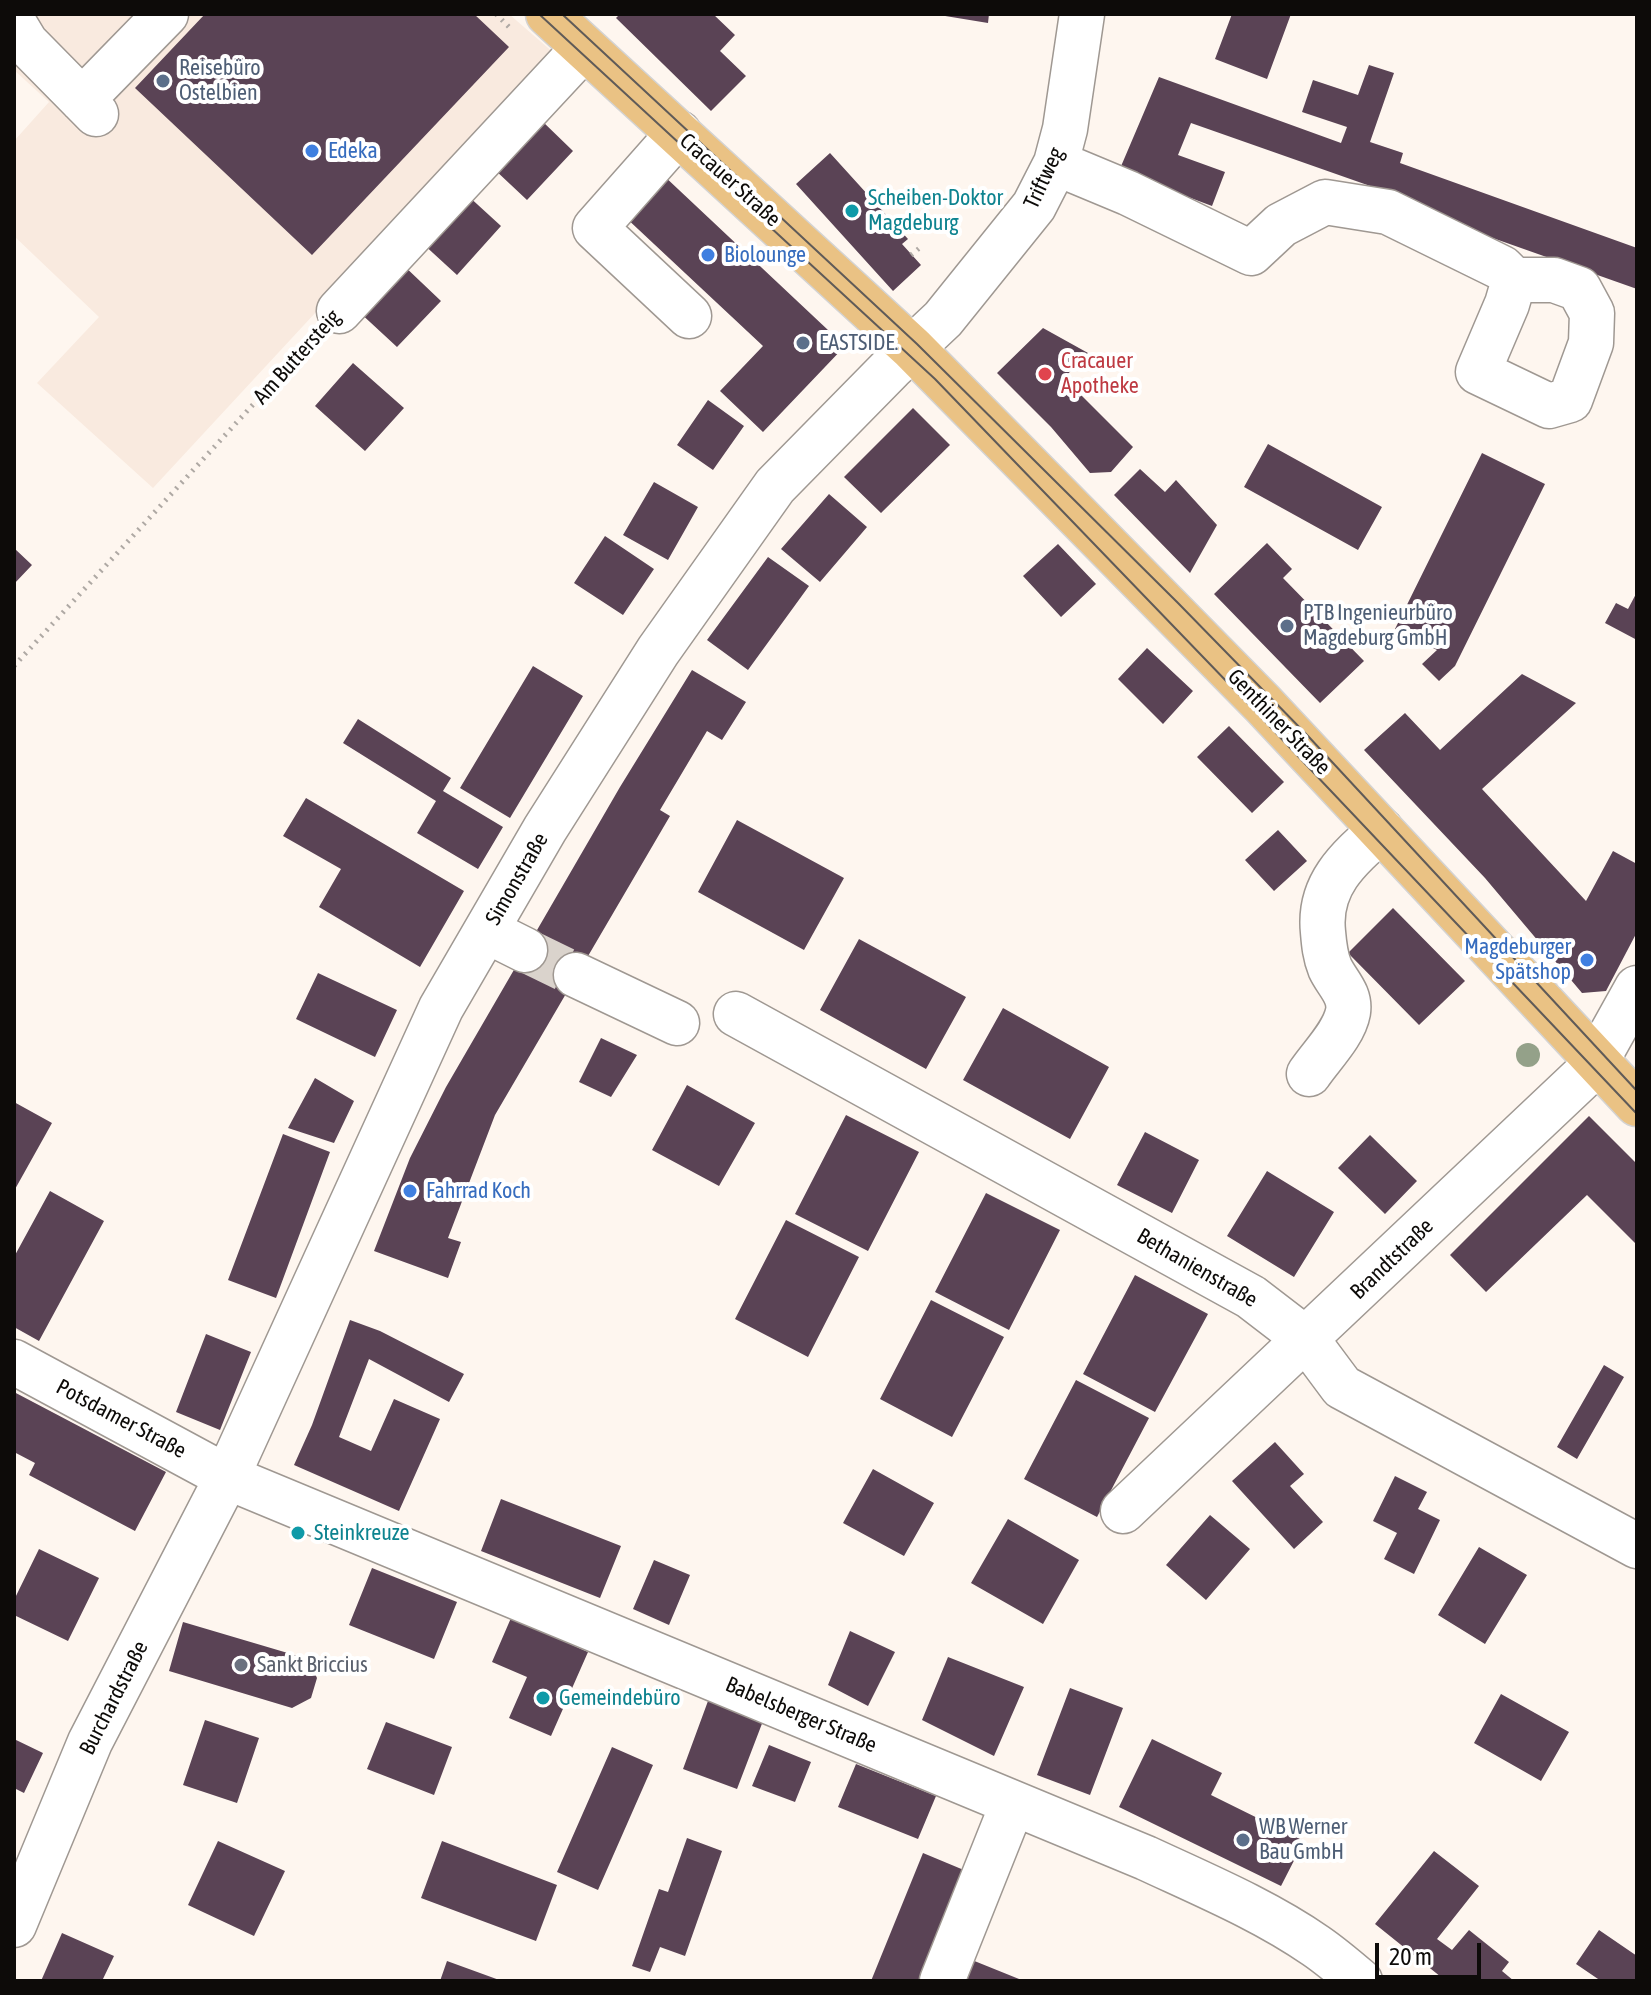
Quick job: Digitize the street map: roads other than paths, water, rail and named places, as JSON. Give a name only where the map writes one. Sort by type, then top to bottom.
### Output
[{"type":"main road","name":"Cracauer Straße","points":[[548,14],[912,348]]},
{"type":"main road","name":"Genthiner Straße","points":[[912,348],[1263,704],[1637,1104]]},
{"type":"street","points":[[14,23],[26,43],[89,107],[166,14]]},
{"type":"street","name":"Triftweg","points":[[912,348],[943,319],[1022,222],[1041,193],[1056,163],[1071,102],[1082,14]]},
{"type":"street","name":"Am Buttersteig","points":[[339,311],[583,49]]},
{"type":"street","points":[[679,133],[595,228],[689,316]]},
{"type":"street","points":[[1056,163],[1128,193],[1251,253],[1281,225],[1325,202],[1388,212],[1502,268],[1514,280]]},
{"type":"street","name":"Simonstraße","points":[[227,1477],[441,1008],[506,941],[545,829],[658,651],[775,486],[912,348]]},
{"type":"street","points":[[1309,1074],[1344,1023],[1348,1010],[1348,997],[1331,970],[1325,953],[1321,915],[1323,899],[1333,879],[1381,830]]},
{"type":"street","points":[[576,975],[677,1023]]},
{"type":"street","name":"Brandtstraße","points":[[1123,1511],[1307,1340],[1597,1061],[1637,988]]},
{"type":"street","name":"Bethanienstraße","points":[[736,1014],[1251,1297],[1307,1340],[1342,1387],[1637,1546]]},
{"type":"street","name":"Potsdamer Straße","points":[[14,1362],[227,1477]]},
{"type":"street","name":"Babelsberger Straße","points":[[227,1477],[1146,1858],[1244,1905],[1318,1947],[1360,1981]]},
{"type":"street","name":"Burchardstraße","points":[[14,1925],[27,1857],[227,1477]]},
{"type":"street","points":[[942,1981],[1013,1803]]},
{"type":"tunnel","points":[[525,950],[576,975]]},
{"type":"tram line","points":[[539,14],[935,379],[1637,1114]]},
{"type":"tram line","points":[[562,14],[917,344],[1178,603],[1308,736],[1637,1091]]},
{"type":"place","name":"Reisebüro Ostelbien","points":[[163,81]]},
{"type":"place","name":"Edeka","points":[[312,151]]},
{"type":"place","name":"Scheiben-Doktor Magdeburg","points":[[852,211]]},
{"type":"place","name":"Biolounge","points":[[708,255]]},
{"type":"place","name":"EASTSIDE.","points":[[803,343]]},
{"type":"place","name":"Cracauer Apotheke","points":[[1045,374]]},
{"type":"place","name":"PTB Ingenieurbüro Magdeburg GmbH","points":[[1287,626]]},
{"type":"place","name":"Magdeburger Spätshop","points":[[1587,960]]},
{"type":"place","name":"Fahrrad Koch","points":[[410,1191]]},
{"type":"place","name":"Steinkreuze","points":[[298,1533]]},
{"type":"place","name":"Sankt Briccius","points":[[241,1665]]},
{"type":"place","name":"Gemeindebüro","points":[[543,1698]]},
{"type":"place","name":"WB Werner Bau GmbH","points":[[1243,1840]]}]
